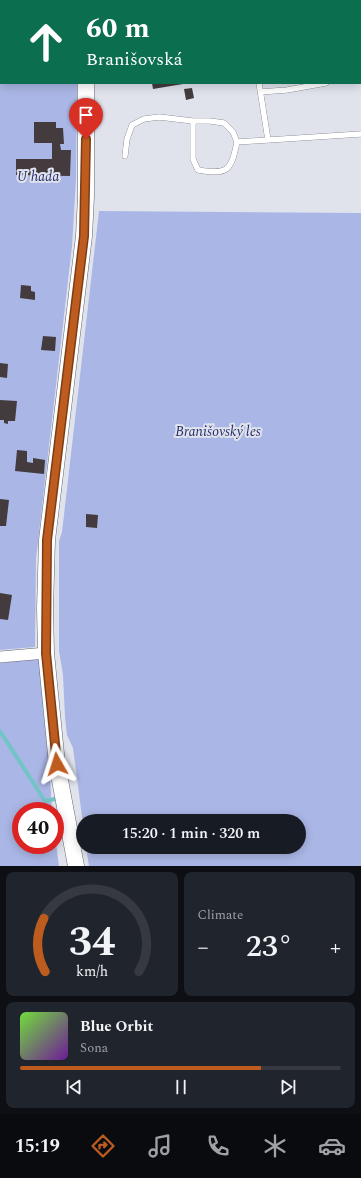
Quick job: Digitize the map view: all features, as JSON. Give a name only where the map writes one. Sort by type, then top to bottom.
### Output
[{"type":"street","points":[[76,866],[57,764],[46,653],[47,540],[84,236],[86,196],[86,84]]},
{"type":"street","points":[[0,657],[46,653]]},
{"type":"lane","points":[[259,84],[268,140]]},
{"type":"lane","points":[[260,92],[287,90],[320,84]]},
{"type":"lane","points":[[125,156],[127,139],[132,125],[144,119],[159,117],[193,121],[210,121],[224,123],[234,132],[237,142],[233,162],[227,170],[215,173],[198,170],[193,159],[193,121]]},
{"type":"lane","points":[[237,142],[361,134]]},
{"type":"green space","name":"U hada","points":[[0,84],[77,84],[76,179],[72,246],[36,559],[35,647],[0,650]]},
{"type":"green space","name":"Branišovský les","points":[[99,211],[361,213],[361,866],[89,866],[87,854],[306,854],[306,814],[82,814],[73,748],[67,735],[63,675],[59,651],[59,541],[62,532]]},
{"type":"green space","points":[[43,658],[51,802],[12,802],[12,854],[57,854],[59,866],[0,866],[0,663]]},
{"type":"building","points":[[152,84],[183,84],[153,89]]},
{"type":"building","points":[[192,88],[194,98],[186,100],[184,89]]},
{"type":"building","points":[[34,122],[56,122],[56,128],[63,128],[64,144],[60,144],[61,150],[71,150],[70,176],[16,175],[16,159],[52,159],[52,143],[34,143]]},
{"type":"building","points":[[21,285],[31,286],[31,291],[35,292],[35,300],[20,298]]},
{"type":"building","points":[[43,336],[56,337],[55,351],[41,350]]},
{"type":"building","points":[[0,363],[8,364],[7,378],[0,377]]},
{"type":"building","points":[[0,400],[17,401],[15,421],[8,421],[8,424],[4,423],[4,420],[0,420]]},
{"type":"building","points":[[17,450],[27,451],[27,462],[33,463],[33,458],[45,460],[44,474],[15,471]]},
{"type":"building","points":[[0,499],[9,500],[6,526],[0,526]]},
{"type":"building","points":[[86,514],[98,515],[97,528],[86,527]]},
{"type":"building","points":[[0,593],[12,595],[8,620],[0,619]]},
{"type":"waterway","points":[[0,731],[45,801],[60,798]]},
{"type":"route","points":[[57,764],[46,653],[45,608],[47,540],[84,236],[86,139]]}]
